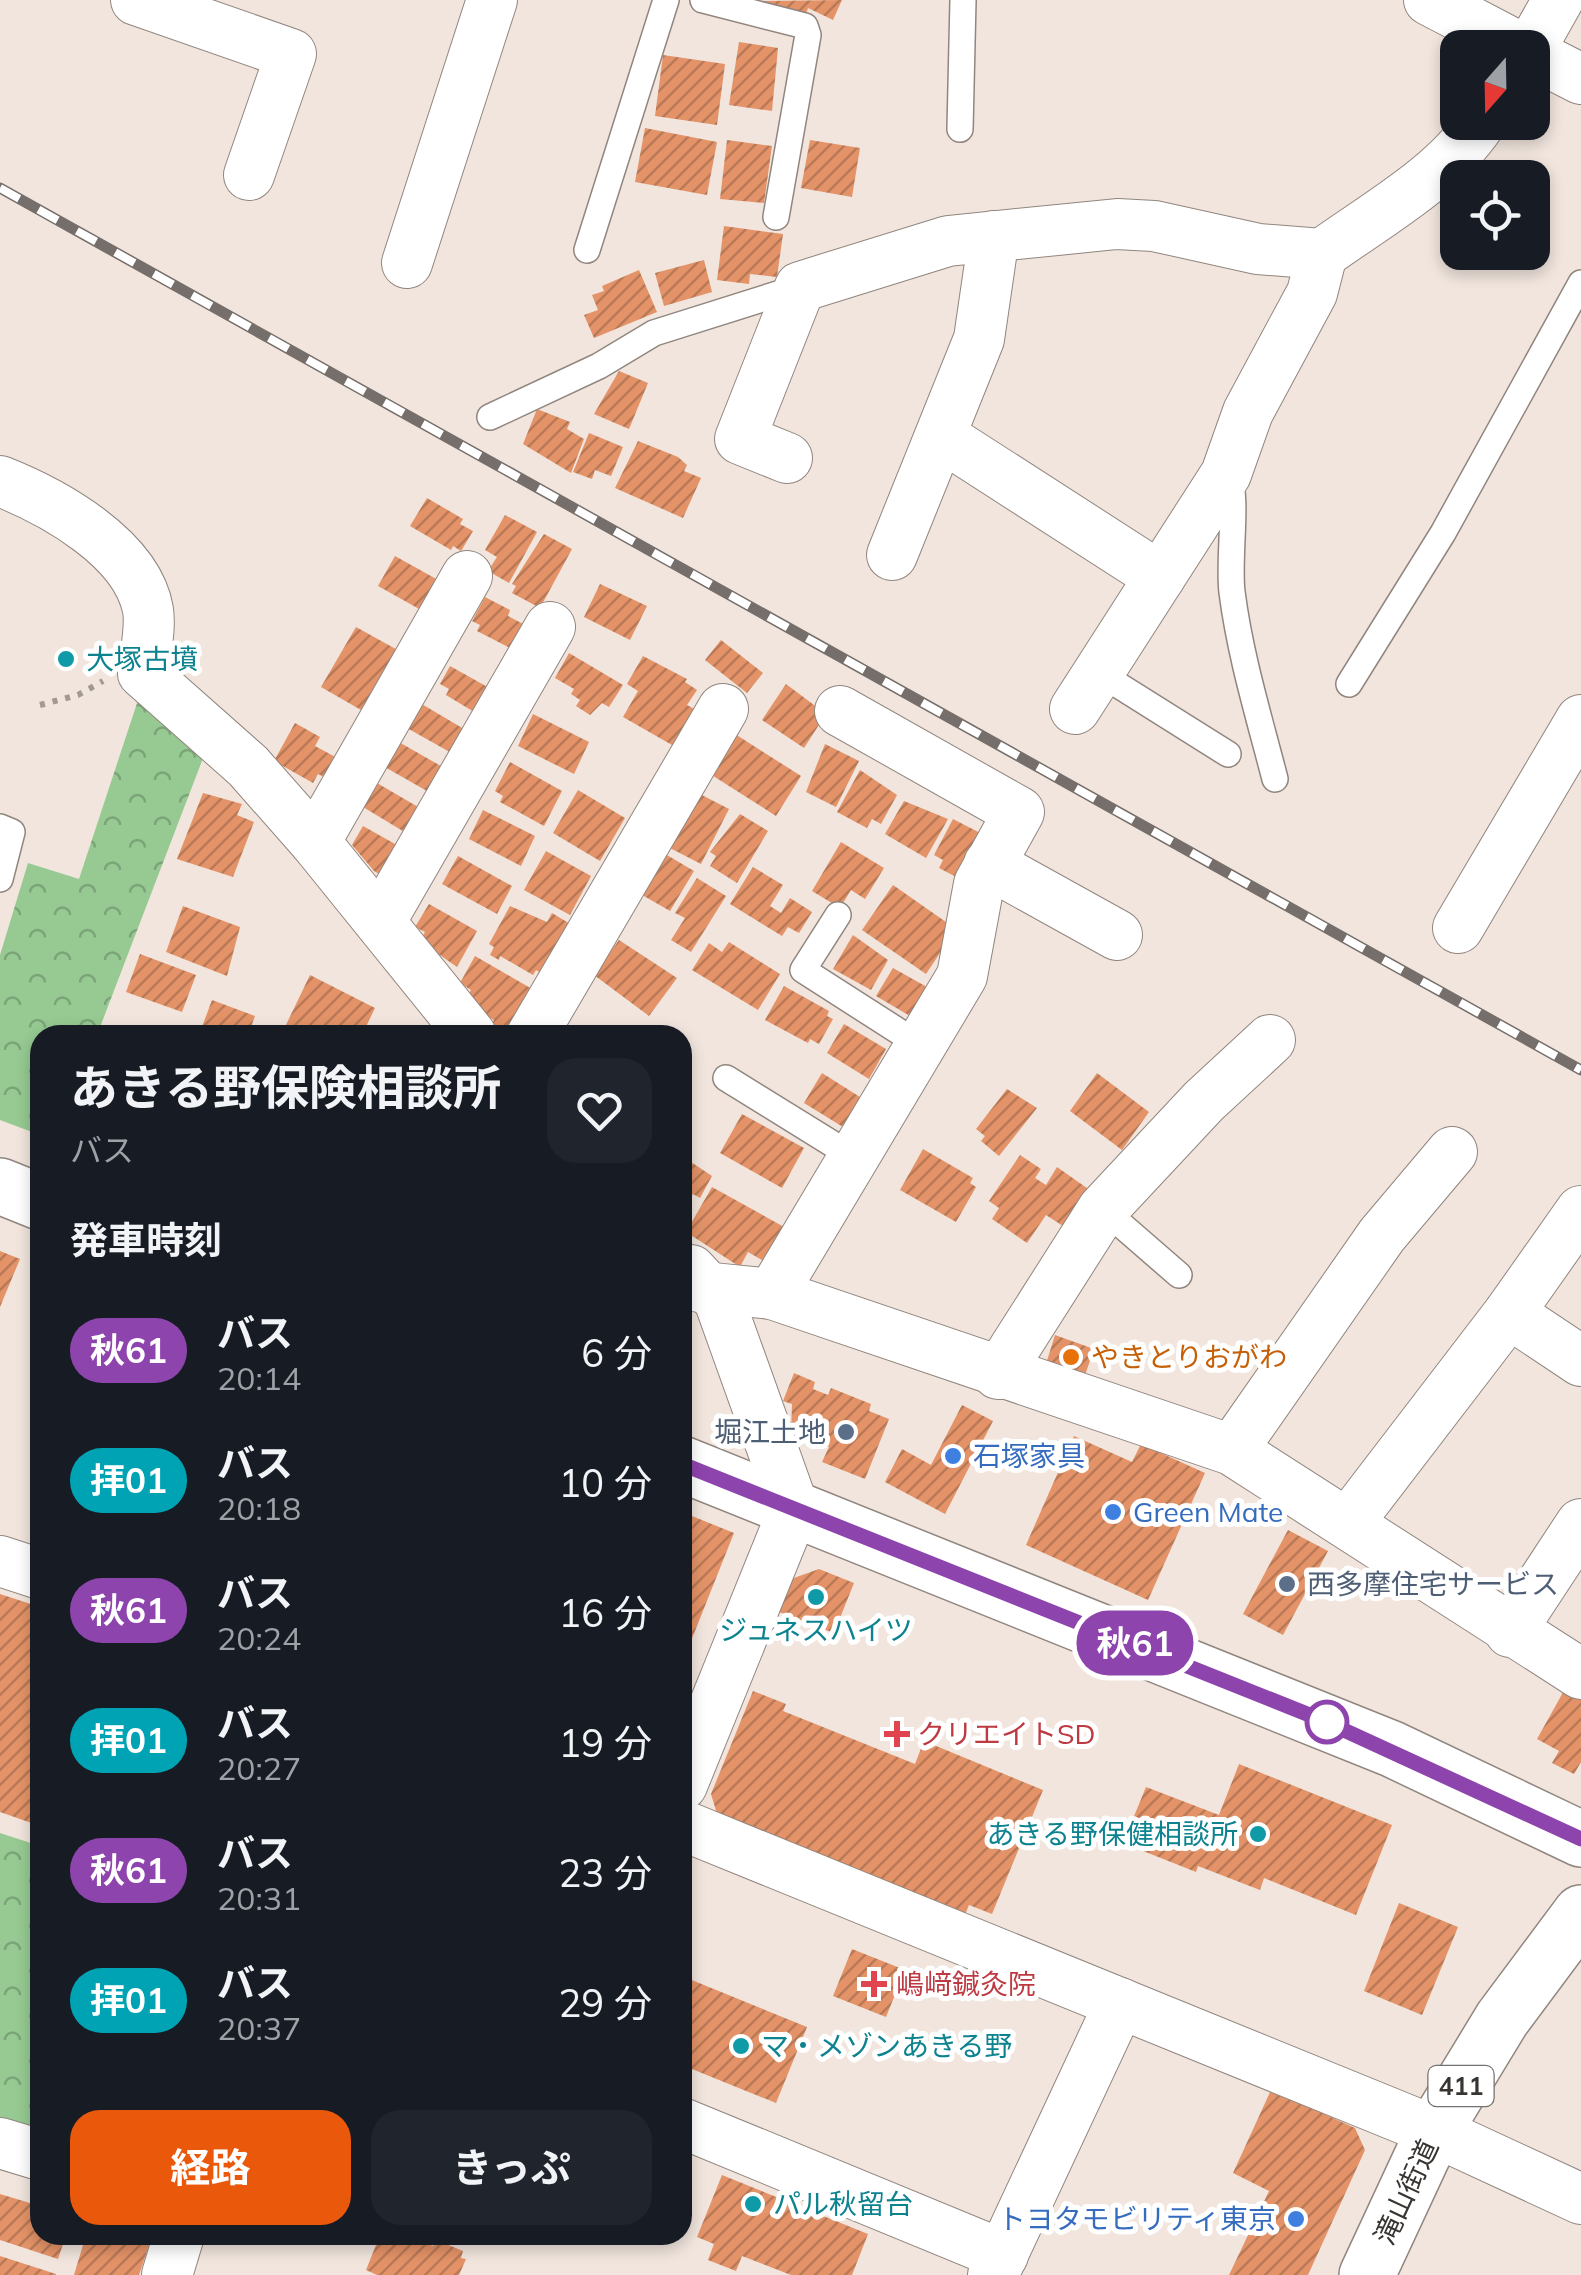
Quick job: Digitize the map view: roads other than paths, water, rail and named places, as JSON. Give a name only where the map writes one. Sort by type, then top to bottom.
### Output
[{"type":"main road","points":[[0,1186],[30,1198]]},
{"type":"main road","points":[[692,1468],[1375,1742],[1581,1838]]},
{"type":"main road","name":"滝山街道","points":[[1367,2275],[1434,2130],[1502,2019],[1581,1913]]},
{"type":"street","points":[[136,0],[291,54],[249,175]]},
{"type":"street","points":[[407,263],[492,0]]},
{"type":"street","points":[[1429,0],[1486,30]]},
{"type":"street","points":[[1543,30],[1558,0]]},
{"type":"street","points":[[1550,61],[1581,79]]},
{"type":"street","points":[[1087,691],[1226,474],[1248,412],[1312,293],[1322,254],[1422,182],[1470,140]]},
{"type":"street","points":[[787,458],[740,439],[800,287],[948,241],[1135,225],[1258,249],[1322,254]]},
{"type":"street","points":[[892,555],[978,339],[994,236]]},
{"type":"street","points":[[941,436],[1160,578]]},
{"type":"street","points":[[0,480],[55,503],[121,559],[138,582],[148,612],[143,673],[248,766],[315,842],[463,1025]]},
{"type":"street","points":[[315,842],[468,576]]},
{"type":"street","points":[[380,922],[550,626]]},
{"type":"street","points":[[538,1025],[723,709]]},
{"type":"street","points":[[772,1294],[962,976],[979,884],[1019,812],[840,711]]},
{"type":"street","points":[[1458,928],[1581,720]]},
{"type":"street","points":[[989,864],[1117,934]]},
{"type":"street","points":[[998,1374],[1104,1209],[1204,1101],[1270,1040]]},
{"type":"street","points":[[1232,1450],[1382,1235],[1452,1152]]},
{"type":"street","points":[[1348,1523],[1509,1313],[1581,1211]]},
{"type":"street","points":[[692,1278],[772,1294],[998,1374],[1232,1450],[1510,1632],[1581,1674]]},
{"type":"street","points":[[692,1279],[719,1300],[794,1509],[692,1759]]},
{"type":"street","points":[[1509,1313],[1581,1360]]},
{"type":"street","points":[[1510,1632],[1581,1524]]},
{"type":"street","points":[[0,1561],[30,1571]]},
{"type":"street","points":[[692,1830],[1434,2130],[1581,2198]]},
{"type":"street","points":[[692,2127],[998,2265],[1120,2002]]},
{"type":"street","points":[[0,2142],[30,2152]]},
{"type":"street","points":[[166,2275],[176,2245]]},
{"type":"lane","points":[[586,250],[666,0]]},
{"type":"lane","points":[[703,0],[805,26],[808,35],[776,217]]},
{"type":"lane","points":[[960,128],[963,0]]},
{"type":"lane","points":[[1349,684],[1444,533],[1581,283]]},
{"type":"lane","points":[[490,417],[599,366],[654,333],[800,287]]},
{"type":"lane","points":[[1226,474],[1235,493],[1229,533],[1239,638],[1275,779]]},
{"type":"lane","points":[[1087,691],[1228,754]]},
{"type":"lane","points":[[0,828],[12,832],[0,879]]},
{"type":"lane","points":[[838,915],[803,970],[920,1044]]},
{"type":"lane","points":[[726,1078],[852,1156]]},
{"type":"lane","points":[[1104,1209],[1179,1276]]},
{"type":"railway","points":[[0,188],[1581,1070]]},
{"type":"place","name":"大塚古墳","points":[[66,659]]},
{"type":"place","name":"やきとりおがわ","points":[[1071,1357]]},
{"type":"place","name":"堀江土地","points":[[846,1432]]},
{"type":"place","name":"石塚家具","points":[[953,1456]]},
{"type":"place","name":"Green Mate","points":[[1113,1512]]},
{"type":"place","name":"西多摩住宅サービス","points":[[1287,1584]]},
{"type":"place","name":"ジュネスハイツ","points":[[816,1597]]},
{"type":"place","name":"クリエイトSD","points":[[897,1734]]},
{"type":"place","name":"あきる野保健相談所","points":[[1258,1834]]},
{"type":"place","name":"嶋﨑鍼灸院","points":[[874,1984]]},
{"type":"place","name":"マ・メゾンあきる野","points":[[741,2046]]},
{"type":"place","name":"パル秋留台","points":[[753,2204]]},
{"type":"place","name":"トヨタモビリティ東京","points":[[1296,2219]]}]
